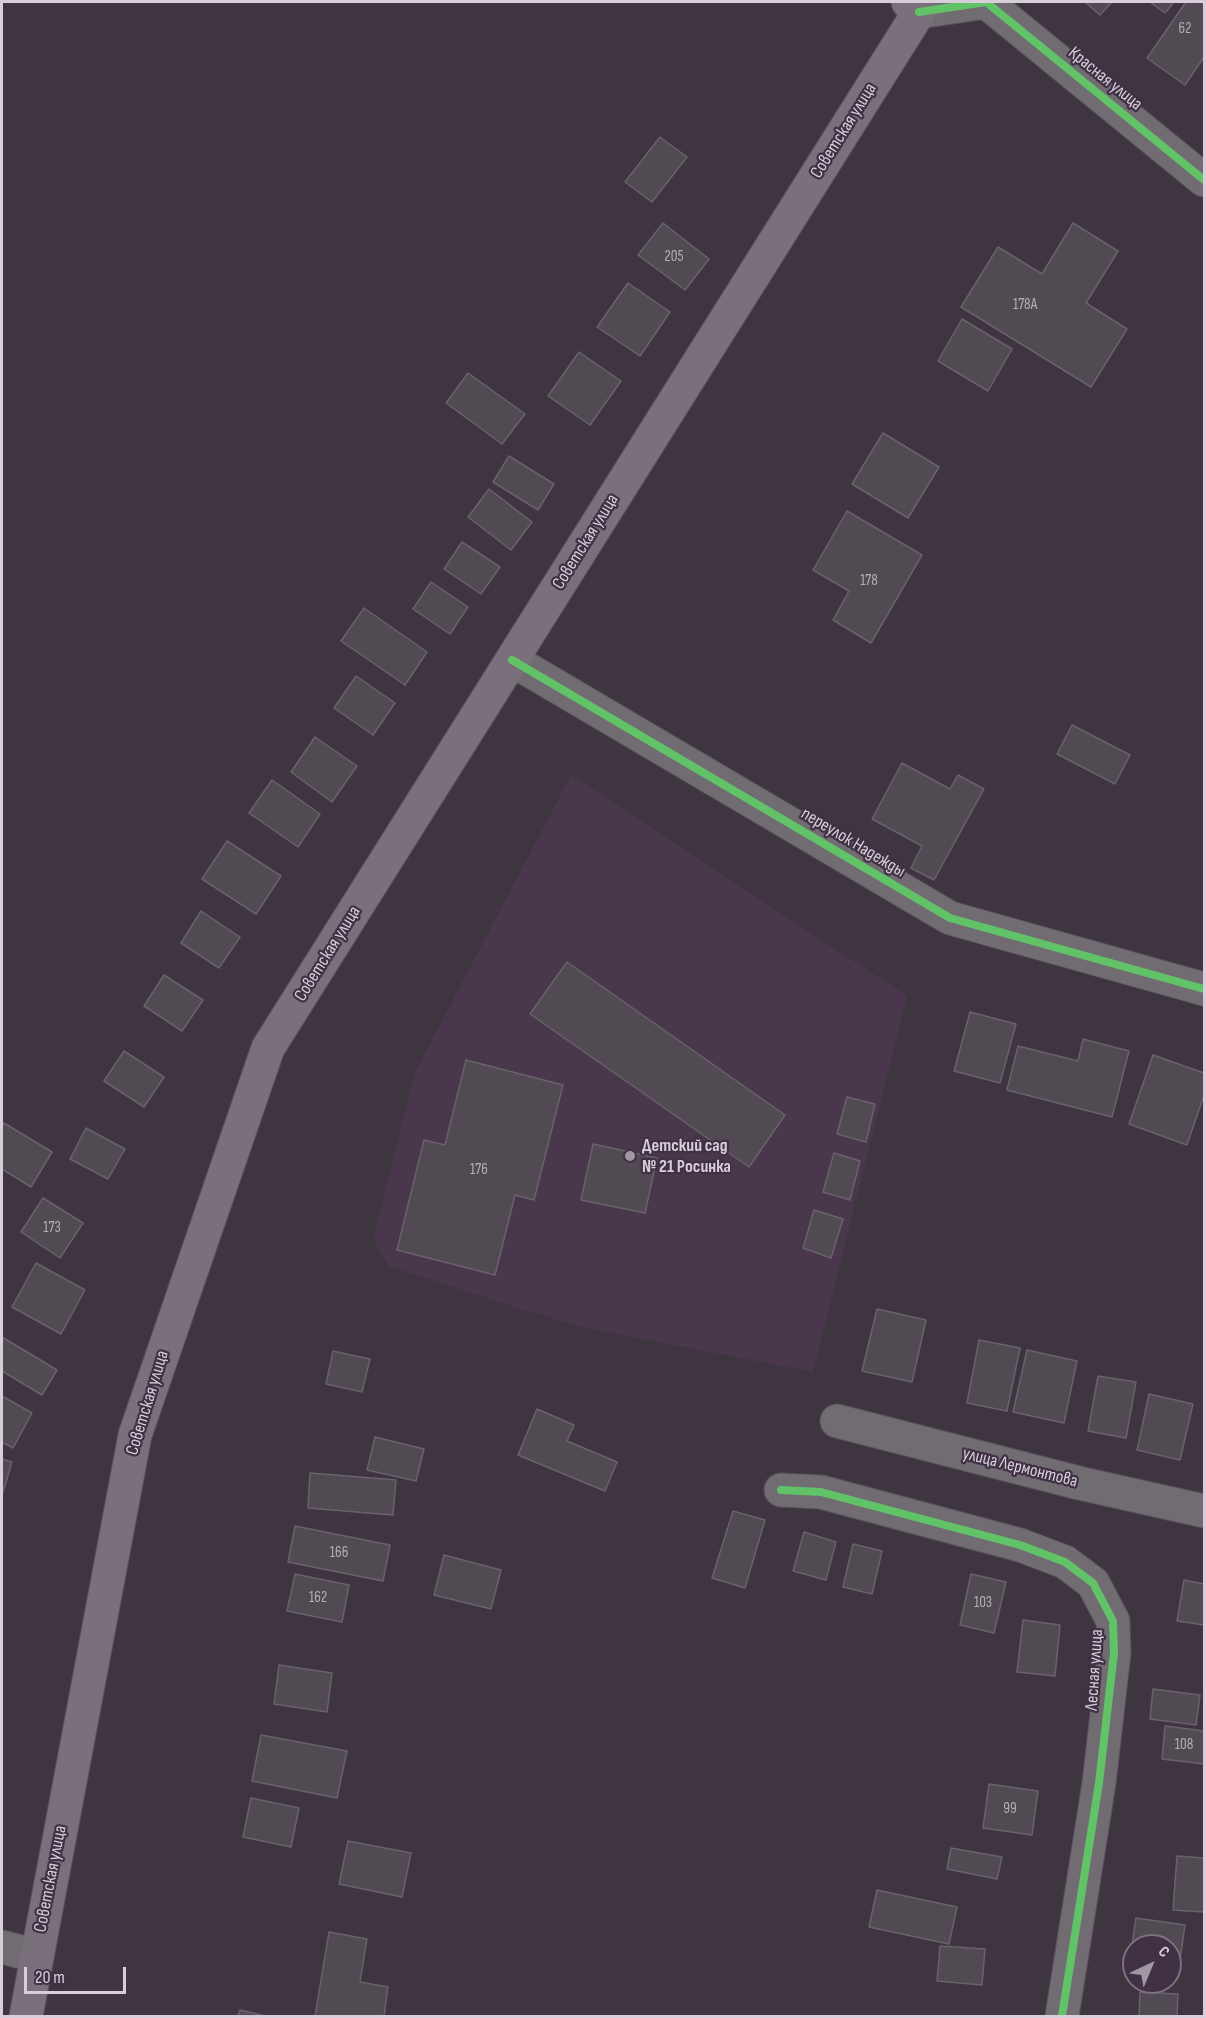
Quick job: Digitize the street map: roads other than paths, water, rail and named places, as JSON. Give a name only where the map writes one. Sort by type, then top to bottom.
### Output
[{"type":"main road","name":"Советская улица","points":[[26,2016],[135,1435],[268,1048],[512,660],[914,7]]},
{"type":"street","points":[[914,7],[986,2]]},
{"type":"street","name":"Красная улица","points":[[986,2],[1204,180]]},
{"type":"street","name":"переулок Надежды","points":[[512,660],[950,918],[1204,989]]},
{"type":"street","name":"улица Лермонтова","points":[[837,1421],[1079,1483],[1204,1511]]},
{"type":"street","name":"Лесная улица","points":[[781,1490],[821,1492],[1020,1545],[1065,1562],[1093,1583],[1113,1621],[1113,1653],[1099,1783],[1062,2016]]},
{"type":"street","points":[[2,1947],[36,1956]]},
{"type":"place","name":"Детский сад № 21 Росинка","points":[[630,1156]]}]
